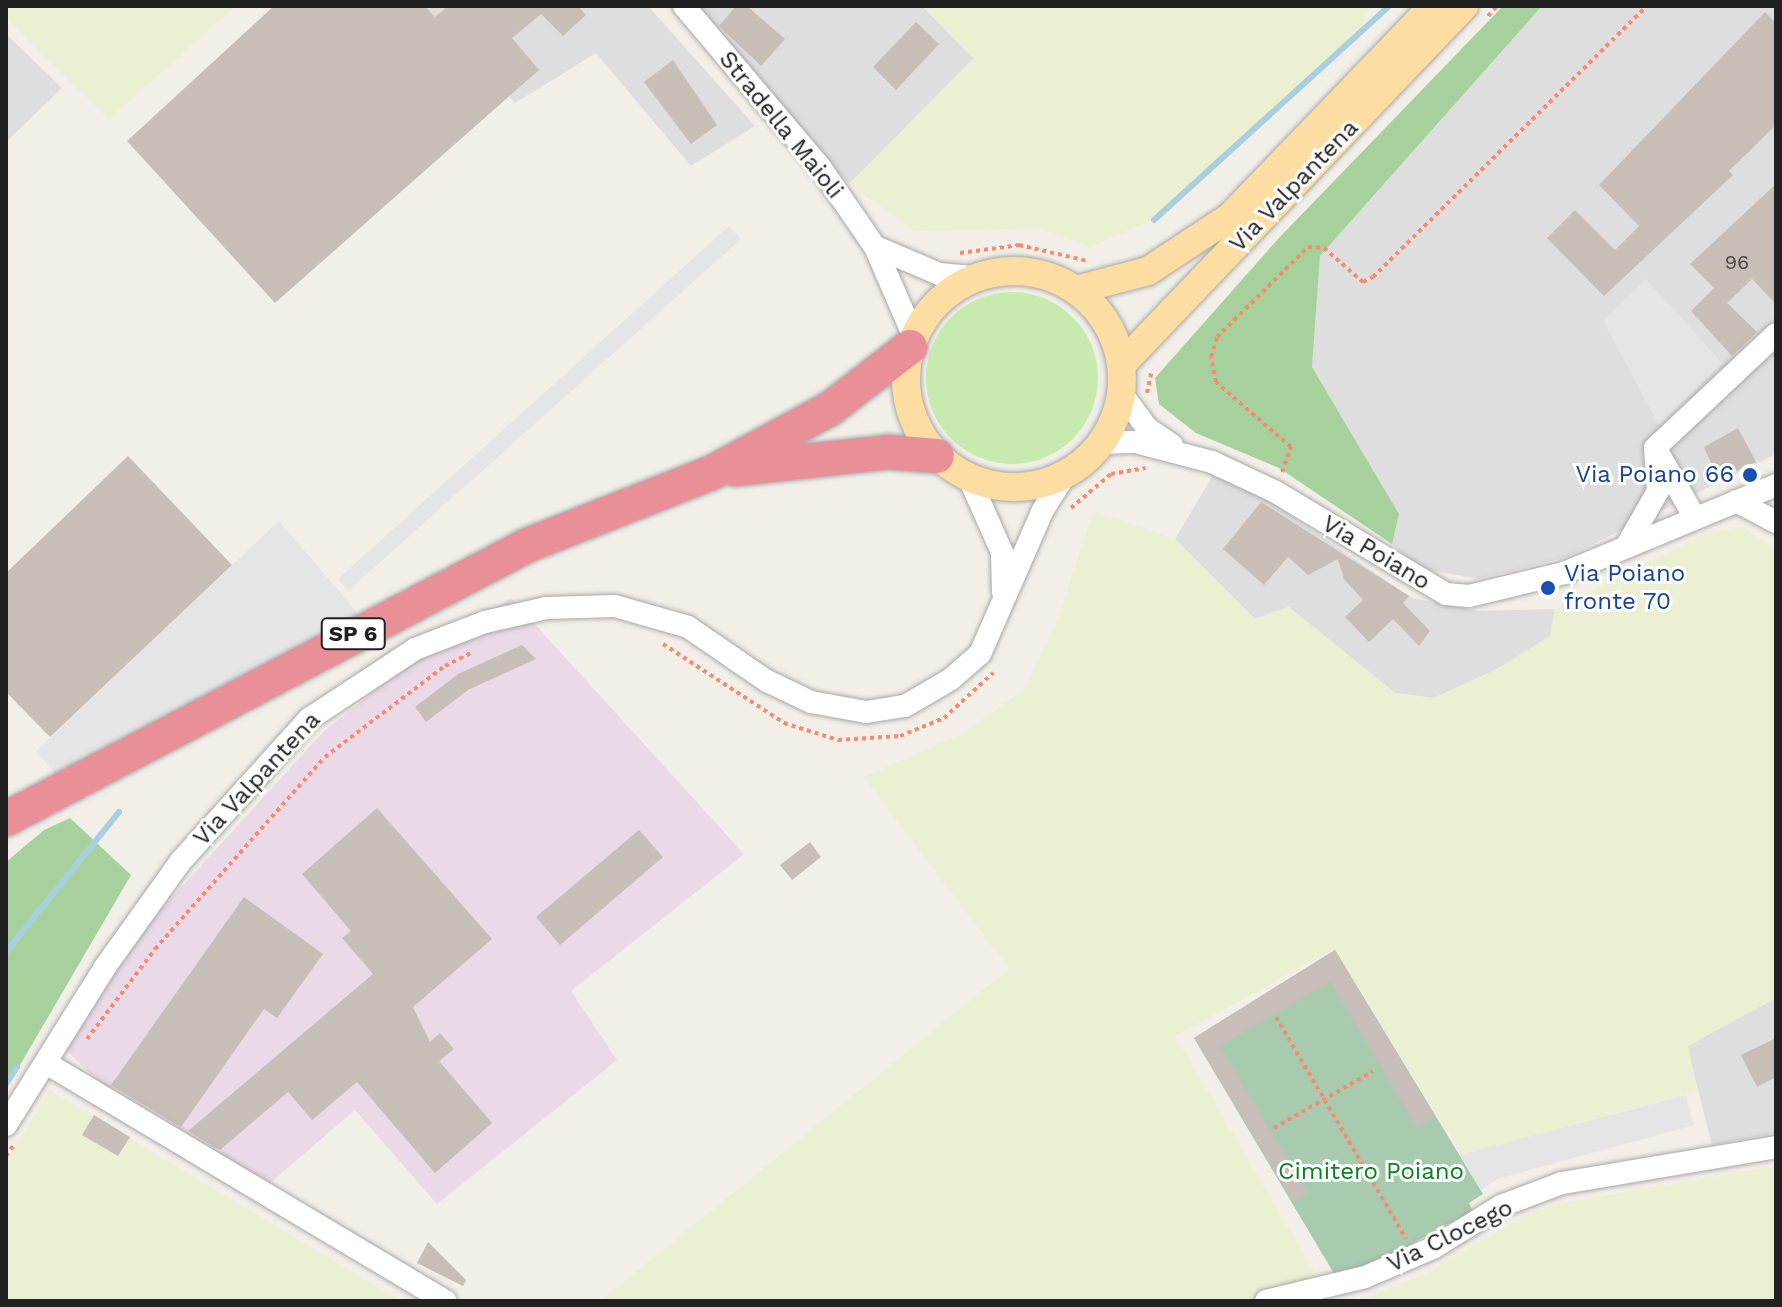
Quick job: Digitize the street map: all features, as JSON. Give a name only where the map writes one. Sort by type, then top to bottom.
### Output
[{"type":"highway","name":"Via Valpantena","points":[[711,473],[831,408],[912,342]]},
{"type":"highway","name":"Via Valpantena","points":[[711,473],[808,457],[888,452],[937,456]]},
{"type":"highway","name":"SP 6","points":[[6,819],[528,545],[711,473]]},
{"type":"main road","name":"Via Valpantena","points":[[1076,290],[1148,271],[1230,217],[1288,163],[1433,6]]},
{"type":"main road","name":"Via Valpantena","points":[[1122,364],[1475,12]]},
{"type":"main road","name":"Via Valpantena","points":[[1016,270],[1076,290],[1098,310],[1122,364],[1122,394],[1103,443],[1064,476],[1017,488],[969,478],[937,456],[908,406],[912,342],[938,301],[975,277],[1016,270]]},
{"type":"street","name":"Stradella Maioli","points":[[684,6],[820,167],[875,247],[912,342]]},
{"type":"street","points":[[875,247],[939,274],[975,277]]},
{"type":"street","points":[[1655,448],[1776,334]]},
{"type":"street","name":"Via Poiano","points":[[1122,394],[1147,428],[1180,450],[1274,491],[1371,554],[1446,594],[1493,594],[1564,573],[1776,485]]},
{"type":"street","name":"Via Poiano","points":[[1103,443],[1180,450]]},
{"type":"street","points":[[1655,448],[1695,518]]},
{"type":"street","points":[[1626,547],[1658,491],[1655,448]]},
{"type":"street","name":"Via Valpantena","points":[[6,1125],[55,1067],[181,861],[240,792],[309,719],[415,649],[485,622],[546,608],[615,606],[688,627],[767,681],[811,702],[866,712],[905,706],[951,679],[980,654],[1003,597],[1064,476]]},
{"type":"street","name":"Via Valpantena","points":[[969,478],[1002,552],[1003,597]]},
{"type":"street","points":[[1736,501],[1776,522]]},
{"type":"street","points":[[55,1067],[446,1301]]},
{"type":"street","name":"Via Clocego","points":[[1266,1301],[1365,1277],[1433,1248],[1501,1206],[1562,1183],[1776,1147]]},
{"type":"path","points":[[1475,12],[1497,6]]},
{"type":"path","points":[[1274,491],[1291,447],[1223,392],[1212,371],[1217,337],[1308,247],[1324,248],[1363,282],[1373,277],[1647,6]]},
{"type":"path","points":[[953,253],[1019,245],[1094,262]]},
{"type":"path","points":[[1154,408],[1147,394],[1157,360]]},
{"type":"path","points":[[1064,515],[1111,474],[1157,469]]},
{"type":"path","points":[[660,643],[690,657],[784,723],[838,740],[900,736],[944,718],[973,697],[999,665]]},
{"type":"path","points":[[55,1067],[325,757],[445,666],[484,646]]},
{"type":"path","points":[[1276,1017],[1407,1242],[1420,1235]]},
{"type":"path","points":[[1274,1128],[1373,1071]]},
{"type":"shaded area","points":[[425,6],[648,6],[755,126],[691,166],[596,53],[515,103]]},
{"type":"shaded area","points":[[695,6],[922,6],[974,58],[849,184]]},
{"type":"shaded area","points":[[1542,6],[1776,6],[1776,454],[1567,557],[1478,579],[1424,569],[1392,544],[1399,514],[1312,367],[1320,256]]},
{"type":"shaded area","points":[[6,34],[62,88],[6,142]]},
{"type":"shaded area","points":[[729,226],[741,239],[348,591],[338,579]]},
{"type":"shaded area","points":[[1646,279],[1722,363],[1659,425],[1603,321]]},
{"type":"shaded area","points":[[1213,475],[1263,497],[1412,598],[1477,611],[1555,609],[1551,636],[1497,669],[1434,698],[1395,693],[1289,607],[1255,619],[1175,539]]},
{"type":"shaded area","points":[[279,521],[362,618],[56,774],[36,751]]},
{"type":"shaded area","points":[[511,598],[744,854],[571,991],[617,1060],[437,1204],[355,1110],[270,1183],[104,1087],[66,1050],[144,928],[324,731],[434,644]]},
{"type":"shaded area","points":[[1776,998],[1776,1133],[1712,1145],[1687,1046]]},
{"type":"shaded area","points":[[1686,1095],[1694,1125],[1497,1179],[1481,1190],[1460,1155]]},
{"type":"green space","points":[[6,6],[236,6],[109,119],[6,18]]},
{"type":"green space","points":[[922,6],[1370,6],[1357,40],[1267,113],[1151,220],[1091,247],[1038,228],[915,231],[849,184],[974,59]]},
{"type":"green space","points":[[1503,6],[1542,6],[1320,256],[1312,367],[1399,514],[1392,544],[1279,468],[1196,433],[1159,404],[1155,378],[1278,239]]},
{"type":"green space","points":[[1012,292],[1045,298],[1073,317],[1092,345],[1098,378],[1092,411],[1073,439],[1045,458],[1012,464],[979,458],[951,439],[932,411],[926,378],[932,345],[951,317],[979,298]]},
{"type":"green space","points":[[1093,512],[1175,539],[1255,619],[1288,607],[1395,693],[1433,698],[1497,669],[1550,636],[1555,609],[1702,535],[1742,527],[1776,548],[1776,998],[1688,1046],[1697,1091],[1462,1155],[1334,949],[1175,1036],[1322,1285],[1242,1301],[600,1301],[1009,969],[864,777],[962,734],[1025,689],[1057,622]]},
{"type":"green space","points":[[70,818],[131,875],[6,1089],[6,862],[44,830]]},
{"type":"green space","name":"Cimitero Poiano","points":[[1335,950],[1483,1194],[1469,1203],[1473,1211],[1339,1282],[1194,1038]]},
{"type":"green space","points":[[50,1090],[400,1301],[6,1301],[6,1162]]},
{"type":"green space","points":[[1776,1166],[1776,1301],[1360,1301],[1426,1273],[1524,1216],[1558,1204]]},
{"type":"building","points":[[274,6],[425,6],[435,17],[448,6],[578,6],[586,15],[563,36],[541,14],[512,38],[539,70],[275,303],[127,141]]},
{"type":"building","points":[[736,6],[747,6],[785,39],[761,66],[719,26]]},
{"type":"building","points":[[1765,12],[1776,23],[1776,125],[1729,171],[1733,175],[1604,296],[1547,238],[1575,210],[1615,250],[1639,226],[1599,185]]},
{"type":"building","points":[[916,22],[939,44],[896,90],[873,67]]},
{"type":"building","points":[[673,60],[717,125],[691,144],[644,82]]},
{"type":"building","points":[[1776,184],[1776,304],[1752,279],[1727,303],[1757,332],[1732,356],[1691,311],[1714,288],[1690,264]]},
{"type":"building","points":[[1738,428],[1756,462],[1718,479],[1704,447]]},
{"type":"building","points":[[128,456],[232,565],[50,737],[6,692],[6,573]]},
{"type":"building","points":[[1261,502],[1409,596],[1403,603],[1430,631],[1419,646],[1393,619],[1369,642],[1345,617],[1363,600],[1344,579],[1338,559],[1308,575],[1288,557],[1264,585],[1223,549]]},
{"type":"building","points":[[522,645],[536,659],[468,690],[426,722],[415,707],[458,674]]},
{"type":"building","points":[[377,808],[492,939],[413,1007],[430,1042],[440,1033],[454,1049],[439,1061],[492,1123],[435,1173],[357,1082],[312,1120],[288,1092],[220,1150],[188,1131],[373,974],[342,938],[351,931],[302,874]]},
{"type":"building","points":[[639,830],[663,857],[560,945],[536,917]]},
{"type":"building","points":[[810,842],[821,857],[792,880],[780,865]]},
{"type":"building","points":[[244,897],[323,954],[277,1018],[264,1009],[181,1127],[111,1085]]},
{"type":"building","points":[[1335,950],[1435,1117],[1417,1128],[1330,982],[1220,1046],[1308,1193],[1293,1202],[1194,1038]]},
{"type":"building","points":[[1776,1038],[1776,1077],[1757,1087],[1741,1055]]},
{"type":"building","points":[[94,1115],[130,1137],[118,1156],[82,1135]]},
{"type":"building","points":[[428,1242],[466,1280],[463,1286],[417,1263]]},
{"type":"waterway","points":[[1154,220],[1389,6]]},
{"type":"waterway","points":[[6,952],[119,812]]},
{"type":"waterway","points":[[6,1084],[17,1067]]},
{"type":"place","name":"Via Poiano 66","points":[[1750,475]]},
{"type":"place","name":"Via Poiano fronte 70","points":[[1548,588]]}]
